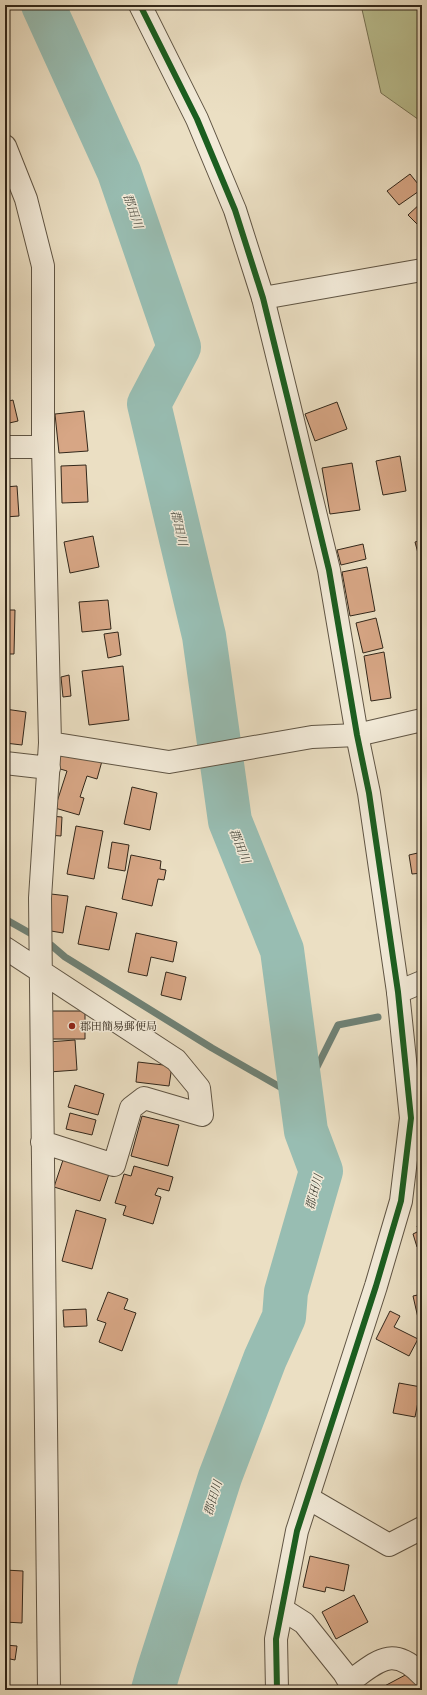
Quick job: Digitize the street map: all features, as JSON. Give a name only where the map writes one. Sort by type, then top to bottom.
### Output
[{"type":"street","points":[[140,5],[197,119],[235,210],[263,298],[329,570],[357,735],[369,793],[398,992],[411,1118],[400,1201],[376,1286],[297,1531],[276,1639],[276,1690]]},
{"type":"street","points":[[5,146],[26,199],[43,266],[44,447],[50,743],[40,898],[40,964],[49,1690]]},
{"type":"street","points":[[263,298],[422,270]]},
{"type":"street","points":[[5,447],[44,447]]},
{"type":"street","points":[[50,743],[170,762],[312,737],[357,735],[422,720]]},
{"type":"street","points":[[5,763],[49,768]]},
{"type":"street","points":[[5,948],[40,964],[176,1060],[199,1088],[202,1115],[144,1098],[131,1108],[114,1165],[42,1142]]},
{"type":"street","points":[[398,992],[422,982]]},
{"type":"street","points":[[308,1498],[389,1545],[422,1528]]},
{"type":"street","points":[[282,1609],[304,1623],[344,1673],[351,1686],[380,1660],[401,1658],[422,1675]]},
{"type":"green space","points":[[361,5],[422,5],[422,122],[381,93]]},
{"type":"building","points":[[410,174],[422,189],[399,205],[387,191]]},
{"type":"building","points":[[422,202],[422,229],[408,215]]},
{"type":"building","points":[[13,400],[18,421],[5,424],[5,402]]},
{"type":"building","points":[[337,402],[347,429],[315,441],[305,414]]},
{"type":"building","points":[[84,411],[88,451],[59,453],[55,414]]},
{"type":"building","points":[[400,456],[406,491],[383,495],[376,461]]},
{"type":"building","points":[[352,463],[360,510],[330,514],[322,468]]},
{"type":"building","points":[[86,465],[88,502],[62,503],[61,466]]},
{"type":"building","points":[[17,486],[19,516],[5,517],[5,487]]},
{"type":"building","points":[[93,536],[99,567],[70,573],[64,542]]},
{"type":"building","points":[[422,540],[422,568],[415,542]]},
{"type":"building","points":[[363,544],[366,559],[341,565],[337,550]]},
{"type":"building","points":[[367,567],[375,611],[350,616],[342,572]]},
{"type":"building","points":[[422,582],[422,599],[418,583]]},
{"type":"building","points":[[108,600],[111,629],[82,632],[79,602]]},
{"type":"building","points":[[5,610],[15,610],[14,654],[5,654]]},
{"type":"building","points":[[376,618],[383,648],[363,653],[356,623]]},
{"type":"building","points":[[118,632],[121,655],[108,658],[104,634]]},
{"type":"building","points":[[384,652],[391,698],[371,701],[364,656]]},
{"type":"building","points":[[123,666],[129,720],[89,725],[82,671]]},
{"type":"building","points":[[69,675],[71,696],[63,697],[61,677]]},
{"type":"building","points":[[5,709],[26,712],[22,745],[5,743]]},
{"type":"building","points":[[63,749],[102,761],[97,779],[87,776],[80,797],[84,798],[79,815],[55,808],[67,771],[57,768]]},
{"type":"building","points":[[132,787],[157,793],[150,830],[124,824]]},
{"type":"building","points":[[50,816],[62,817],[61,836],[48,835]]},
{"type":"building","points":[[76,826],[103,831],[94,879],[67,874]]},
{"type":"building","points":[[112,842],[129,845],[125,871],[108,868]]},
{"type":"building","points":[[422,852],[422,873],[412,874],[409,855]]},
{"type":"building","points":[[131,855],[161,861],[160,869],[166,870],[164,880],[158,879],[152,906],[122,899]]},
{"type":"building","points":[[422,889],[422,913],[418,890]]},
{"type":"building","points":[[51,894],[68,896],[63,933],[45,930]]},
{"type":"building","points":[[86,906],[117,913],[109,950],[78,944]]},
{"type":"building","points":[[136,933],[177,942],[173,962],[151,957],[147,976],[128,972]]},
{"type":"building","points":[[166,972],[186,977],[181,1000],[161,995]]},
{"type":"building","points":[[49,1011],[85,1011],[85,1039],[50,1039]]},
{"type":"building","points":[[75,1040],[77,1070],[49,1072],[48,1042]]},
{"type":"building","points":[[138,1062],[172,1066],[169,1086],[136,1082]]},
{"type":"building","points":[[75,1085],[104,1094],[98,1115],[68,1107]]},
{"type":"building","points":[[70,1113],[96,1120],[92,1135],[66,1129]]},
{"type":"building","points":[[142,1116],[179,1125],[168,1166],[131,1156]]},
{"type":"building","points":[[64,1157],[110,1171],[100,1201],[54,1187]]},
{"type":"building","points":[[134,1166],[173,1177],[169,1191],[158,1188],[155,1195],[161,1197],[153,1224],[123,1215],[126,1206],[115,1203],[124,1174],[131,1176]]},
{"type":"building","points":[[76,1210],[106,1219],[92,1269],[62,1261]]},
{"type":"building","points":[[422,1224],[422,1246],[417,1247],[413,1234],[419,1231],[417,1226]]},
{"type":"building","points":[[5,1252],[9,1252],[9,1301],[5,1301]]},
{"type":"building","points":[[108,1292],[128,1299],[124,1309],[136,1313],[122,1351],[99,1342],[106,1323],[97,1320]]},
{"type":"building","points":[[422,1294],[422,1330],[421,1331],[413,1296]]},
{"type":"building","points":[[86,1309],[87,1326],[64,1327],[63,1310]]},
{"type":"building","points":[[390,1311],[400,1316],[394,1327],[418,1339],[409,1356],[376,1339]]},
{"type":"building","points":[[399,1383],[421,1387],[415,1417],[393,1413]]},
{"type":"building","points":[[310,1556],[349,1565],[344,1591],[326,1587],[325,1592],[303,1587]]},
{"type":"building","points":[[5,1570],[23,1571],[22,1623],[5,1622]]},
{"type":"building","points":[[354,1595],[368,1622],[336,1639],[322,1612]]},
{"type":"building","points":[[5,1645],[17,1646],[15,1660],[5,1658]]},
{"type":"building","points":[[411,1672],[420,1690],[377,1690]]},
{"type":"waterway","name":"郡田川","points":[[43,5],[119,172],[179,347],[149,404],[204,636],[230,821],[282,950],[306,1131],[321,1171],[286,1292],[284,1317],[265,1359],[220,1477],[153,1690]]},
{"type":"waterway","points":[[5,919],[51,945],[65,957],[212,1048],[301,1099],[338,1025],[378,1017]]},
{"type":"cycle path","points":[[140,5],[197,119],[235,210],[263,298],[289,404],[329,570],[357,735],[369,793],[398,992],[411,1118],[401,1201],[376,1286],[297,1531],[276,1639],[277,1690]]},
{"type":"place","name":"郡田簡易郵便局","points":[[72,1026]]}]
